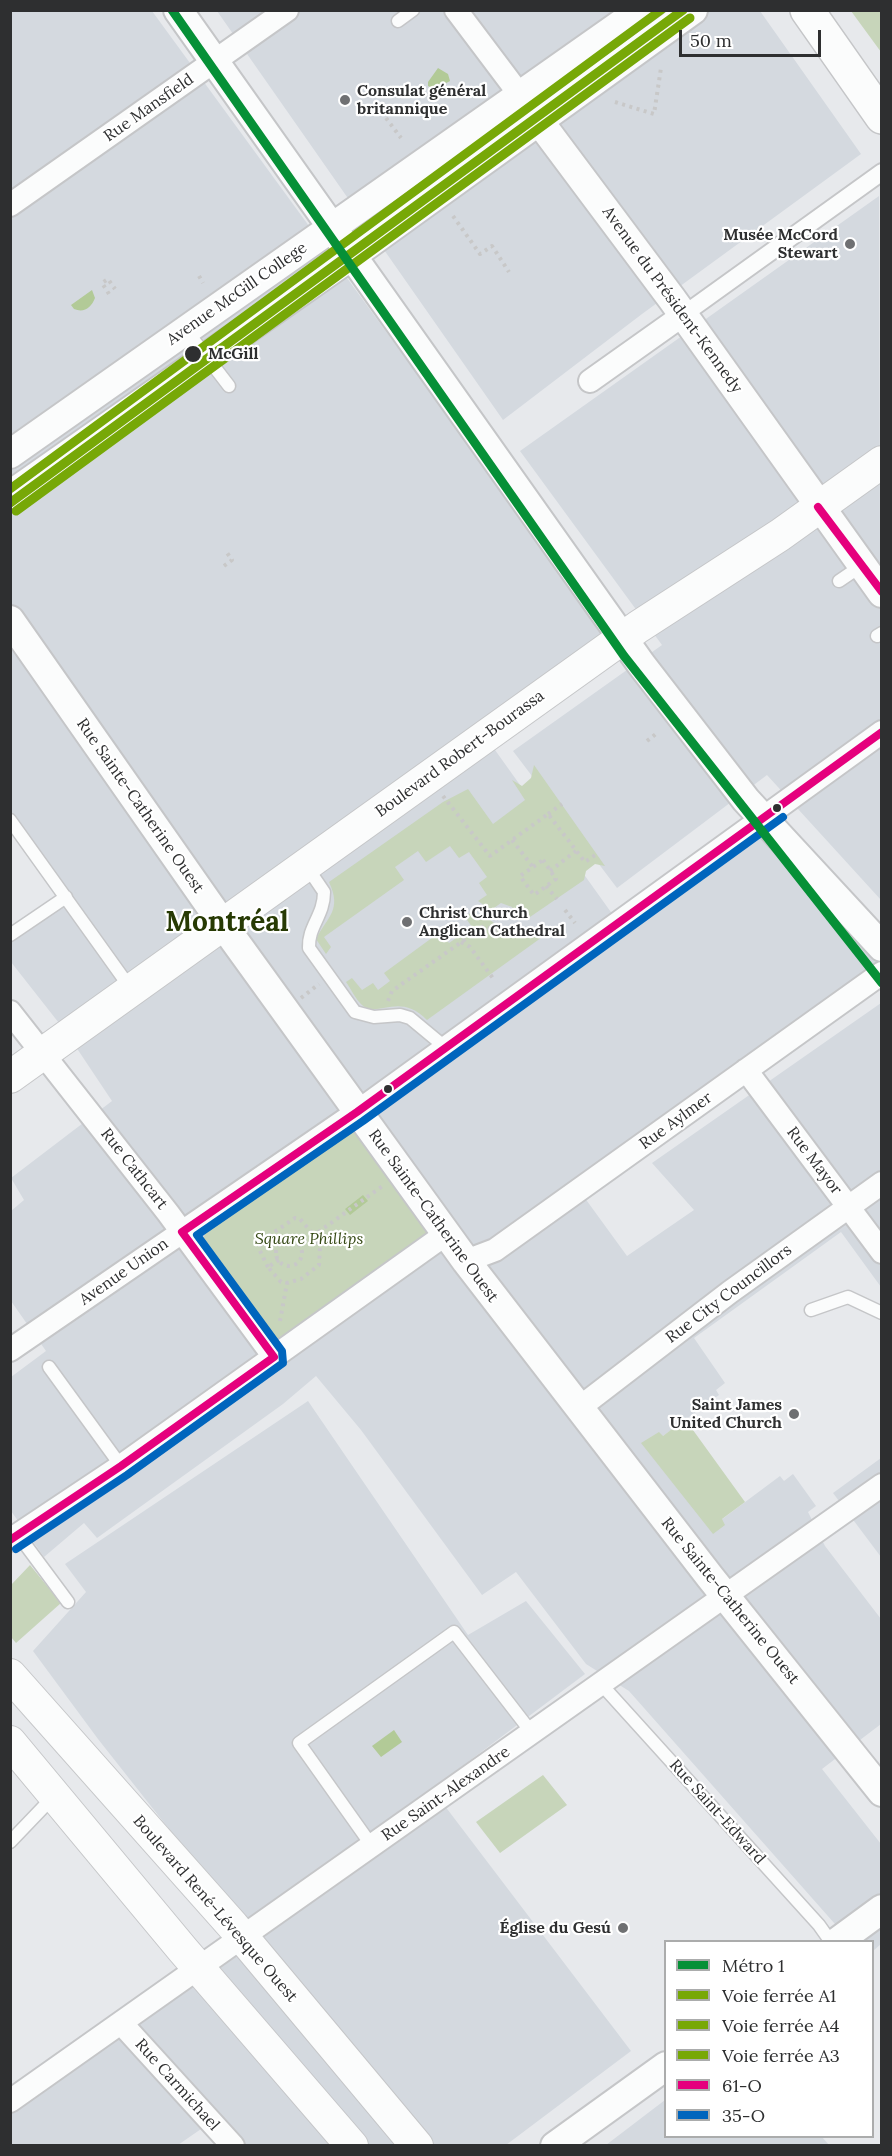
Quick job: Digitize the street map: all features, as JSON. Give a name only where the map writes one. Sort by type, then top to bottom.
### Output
[{"type":"main road","points":[[807,10],[882,117]]},
{"type":"main road","name":"Boulevard Robert-Bourassa","points":[[10,1077],[43,1051],[622,638],[882,462]]},
{"type":"main road","points":[[10,1046],[43,1051]]},
{"type":"main road","name":"Boulevard René-Lévesque Ouest","points":[[10,1675],[242,1937],[417,2145]]},
{"type":"main road","points":[[10,1742],[56,1794],[199,1968],[352,2145]]},
{"type":"street","points":[[178,10],[622,638],[762,819],[882,947]]},
{"type":"street","name":"Rue Mansfield","points":[[13,197],[287,10]]},
{"type":"street","name":"Avenue du Président-Kennedy","points":[[456,10],[683,315],[818,507],[850,574],[881,590]]},
{"type":"street","name":"Avenue McGill College","points":[[10,454],[641,10]]},
{"type":"street","name":"Avenue McGill College","points":[[10,495],[693,10]]},
{"type":"street","points":[[590,381],[882,172]]},
{"type":"street","name":"Rue Sainte-Catherine Ouest","points":[[10,620],[223,924],[466,1262],[726,1597],[882,1792]]},
{"type":"street","name":"Avenue Union","points":[[10,1350],[357,1112],[882,732]]},
{"type":"street","name":"Rue Aylmer","points":[[466,1262],[495,1250],[882,973]]},
{"type":"street","name":"Rue Cathcart","points":[[10,1012],[43,1051],[182,1232],[274,1357]]},
{"type":"street","name":"Rue Mayor","points":[[746,1070],[882,1252]]},
{"type":"street","name":"Rue City Councillors","points":[[579,1408],[730,1292],[882,1183]]},
{"type":"street","points":[[13,1542],[446,1234]]},
{"type":"street","name":"Rue Saint-Alexandre","points":[[10,2101],[882,1485]]},
{"type":"street","points":[[838,1940],[882,1910]]},
{"type":"street","name":"Rue Carmichael","points":[[122,2024],[232,2145]]},
{"type":"street","points":[[555,2145],[664,2067]]},
{"type":"lane","points":[[398,21],[413,10]]},
{"type":"lane","points":[[186,330],[229,386]]},
{"type":"lane","points":[[10,820],[131,989]]},
{"type":"lane","points":[[306,865],[324,892],[322,914],[308,938],[309,948],[355,1012],[381,1017],[400,1015],[410,1018],[445,1047]]},
{"type":"lane","points":[[10,935],[66,897]]},
{"type":"lane","points":[[811,1310],[848,1296],[882,1313]]},
{"type":"lane","points":[[49,1367],[121,1466]]},
{"type":"lane","points":[[13,1542],[68,1602]]},
{"type":"lane","points":[[372,1846],[299,1743],[454,1632],[532,1733]]},
{"type":"lane","name":"Rue Saint-Edward","points":[[601,1684],[819,1924],[830,1940]]},
{"type":"lane","points":[[10,1842],[56,1794]]},
{"type":"path","points":[[615,102],[654,114],[662,68]]},
{"type":"path","points":[[377,106],[401,138]]},
{"type":"path","points":[[453,216],[480,254],[492,246],[509,272]]},
{"type":"path","points":[[199,276],[203,283]]},
{"type":"path","points":[[109,294],[102,283],[108,279],[115,289]]},
{"type":"path","points":[[224,566],[232,560],[226,548]]},
{"type":"path","points":[[647,741],[657,733]]},
{"type":"path","points":[[442,795],[490,856],[562,804]]},
{"type":"path","points":[[548,814],[585,862],[598,853]]},
{"type":"path","points":[[512,840],[533,867]]},
{"type":"path","points":[[550,871],[576,851]]},
{"type":"path","points":[[543,860],[550,871],[556,879],[534,895],[520,876],[543,860]]},
{"type":"path","points":[[546,886],[557,899]]},
{"type":"path","points":[[565,910],[575,923]]},
{"type":"path","points":[[381,1017],[392,991],[483,926],[502,934],[520,931]]},
{"type":"path","points":[[461,942],[470,947],[495,981]]},
{"type":"path","points":[[299,1245],[385,1184]]},
{"type":"path","points":[[300,1219],[314,1235],[321,1248],[319,1265],[301,1279],[287,1283],[281,1282],[268,1267],[259,1249],[261,1240],[290,1220],[300,1219]]},
{"type":"path","points":[[287,1239],[295,1240],[299,1245],[303,1250],[302,1258],[290,1267],[283,1265],[274,1252],[277,1246],[287,1239]]},
{"type":"path","points":[[268,1267],[279,1260]]},
{"type":"path","points":[[280,1321],[287,1283]]},
{"type":"shaded area","points":[[11,11],[152,11],[604,630],[485,736],[618,922],[762,819],[881,947],[881,973],[579,1190],[627,1256],[694,1210],[652,1163],[881,1003],[881,1287],[841,1232],[694,1338],[725,1383],[716,1390],[719,1395],[663,1436],[721,1520],[780,1476],[784,1481],[793,1474],[816,1506],[808,1512],[825,1546],[881,1619],[881,1724],[822,1769],[881,1844],[881,1944],[874,1950],[874,1940],[849,1940],[629,1691],[586,1664],[516,1572],[482,1595],[361,1430],[316,1376],[283,1404],[97,1538],[84,1523],[44,1557],[11,1511],[11,1377],[46,1351],[11,1301],[11,1211],[24,1200],[11,1178],[112,1101],[66,1032],[11,962],[11,931],[57,898],[11,831]]},
{"type":"shaded area","points":[[217,11],[760,11],[861,154],[642,314],[503,420]]},
{"type":"shaded area","points":[[438,68],[448,74],[450,81],[435,89],[428,86],[428,82]]},
{"type":"shaded area","points":[[879,196],[881,900],[767,775],[617,888],[513,751],[662,645],[520,451]]},
{"type":"shaded area","points":[[92,290],[95,298],[89,307],[84,310],[74,309],[71,305]]},
{"type":"shaded area","points":[[363,1195],[368,1201],[350,1215],[345,1209]]},
{"type":"shaded area","points":[[308,1401],[468,1635],[526,1601],[585,1674],[432,1789],[631,2051],[506,2145],[237,2145],[214,2120],[178,2145],[12,2145],[10,2110],[255,1938],[98,1739],[33,1651],[86,1592],[65,1564]]},
{"type":"shaded area","points":[[881,1458],[881,1557],[833,1493]]},
{"type":"shaded area","points":[[394,1730],[402,1742],[381,1757],[372,1746]]},
{"type":"shaded area","points":[[664,2101],[664,2138],[823,2138],[829,2145],[606,2145]]},
{"type":"green space","points":[[851,11],[881,11],[881,52]]},
{"type":"green space","points":[[534,765],[605,866],[595,864],[586,871],[584,880],[530,917],[516,916],[512,907],[501,903],[491,910],[478,901],[487,895],[479,883],[487,877],[469,852],[459,858],[450,846],[426,862],[418,851],[395,867],[404,880],[324,937],[331,947],[326,954],[316,939],[334,906],[333,892],[329,882],[443,802],[468,789],[493,824],[525,800],[512,780],[522,786],[531,778]]},
{"type":"green space","points":[[473,911],[479,919],[489,919],[503,929],[514,924],[520,925],[520,935],[527,938],[540,928],[545,935],[427,1020],[407,1007],[368,1008],[362,1005],[346,982],[352,978],[362,990],[373,983],[378,990],[390,981],[384,973],[440,932],[449,943],[472,927],[465,917]]},
{"type":"green space","name":"Square Phillips","points":[[353,1124],[429,1233],[283,1340],[278,1340],[203,1242],[205,1233]]},
{"type":"green space","points":[[685,1419],[745,1502],[722,1519],[725,1525],[713,1534],[641,1443],[659,1432],[663,1436]]},
{"type":"green space","points":[[30,1565],[61,1603],[16,1643],[11,1637],[11,1585]]},
{"type":"green space","points":[[543,1775],[567,1805],[500,1853],[476,1822]]},
{"type":"metro line","name":"1","points":[[172,10],[624,656],[882,983]]},
{"type":"rail line","name":"A1","points":[[10,489],[661,10]]},
{"type":"rail line","name":"A4","points":[[10,503],[683,10]]},
{"type":"rail line","name":"A3","points":[[16,511],[690,18]]},
{"type":"transit line","name":"61-O","points":[[818,507],[882,592]]},
{"type":"transit line","name":"61-O","points":[[10,1540],[121,1466],[274,1357],[182,1232],[357,1112],[882,732]]},
{"type":"transit line","name":"35-O","points":[[16,1549],[127,1475],[283,1363],[282,1351],[197,1235],[363,1121],[783,817]]},
{"type":"place","name":"Consulat général britannique","points":[[345,100]]},
{"type":"place","name":"Musée McCord Stewart","points":[[850,244]]},
{"type":"place","name":"McGill","points":[[193,354]]},
{"type":"place","name":"Christ Church Anglican Cathedral","points":[[407,922]]},
{"type":"place","name":"Saint James United Church","points":[[794,1414]]},
{"type":"place","name":"Église du Gesú","points":[[623,1928]]},
{"type":"district","name":"Montréal","points":[[227,923]]}]
